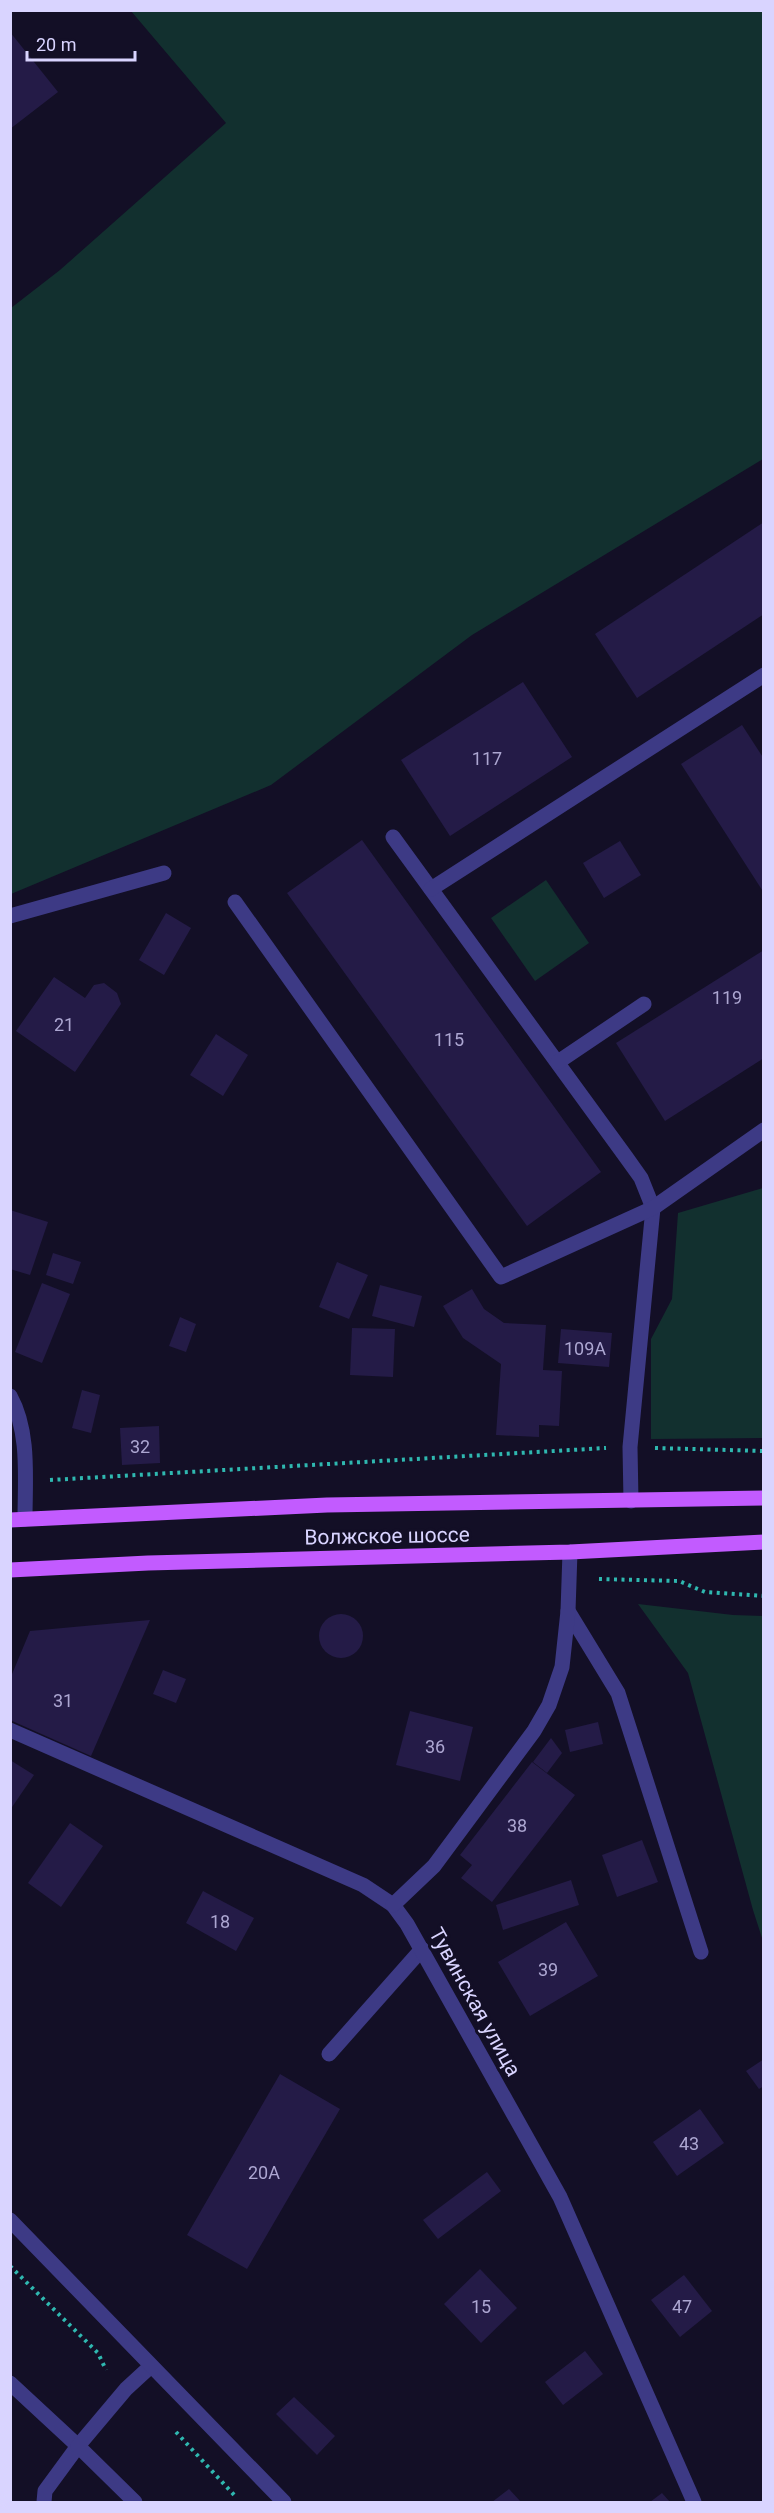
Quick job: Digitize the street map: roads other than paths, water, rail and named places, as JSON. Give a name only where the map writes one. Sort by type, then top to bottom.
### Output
[{"type":"main road","name":"Волжское шоссе","points":[[18,1519],[327,1505],[764,1497]]},
{"type":"main road","name":"Волжское шоссе","points":[[10,1570],[148,1563],[570,1552],[764,1542]]},
{"type":"street","points":[[431,889],[764,675]]},
{"type":"street","points":[[393,837],[641,1178],[653,1208],[630,1447],[631,1501]]},
{"type":"street","points":[[10,916],[164,873]]},
{"type":"street","points":[[235,902],[501,1277],[653,1208],[764,1130]]},
{"type":"street","points":[[558,1062],[644,1004]]},
{"type":"street","points":[[10,1396],[15,1405],[24,1444],[25,1481],[18,1519]]},
{"type":"street","points":[[393,1905],[435,1866],[534,1731],[549,1705],[562,1667],[568,1611],[570,1552]]},
{"type":"street","points":[[568,1611],[618,1693],[701,1952]]},
{"type":"street","name":"Тувинская улица","points":[[10,1730],[363,1885],[393,1905],[422,1949],[560,2197],[694,2502]]},
{"type":"street","points":[[329,2054],[422,1949]]},
{"type":"street","points":[[10,2220],[284,2502]]},
{"type":"street","points":[[44,2502],[45,2491],[78,2446],[126,2389],[151,2366]]},
{"type":"street","points":[[10,2384],[135,2502]]}]
